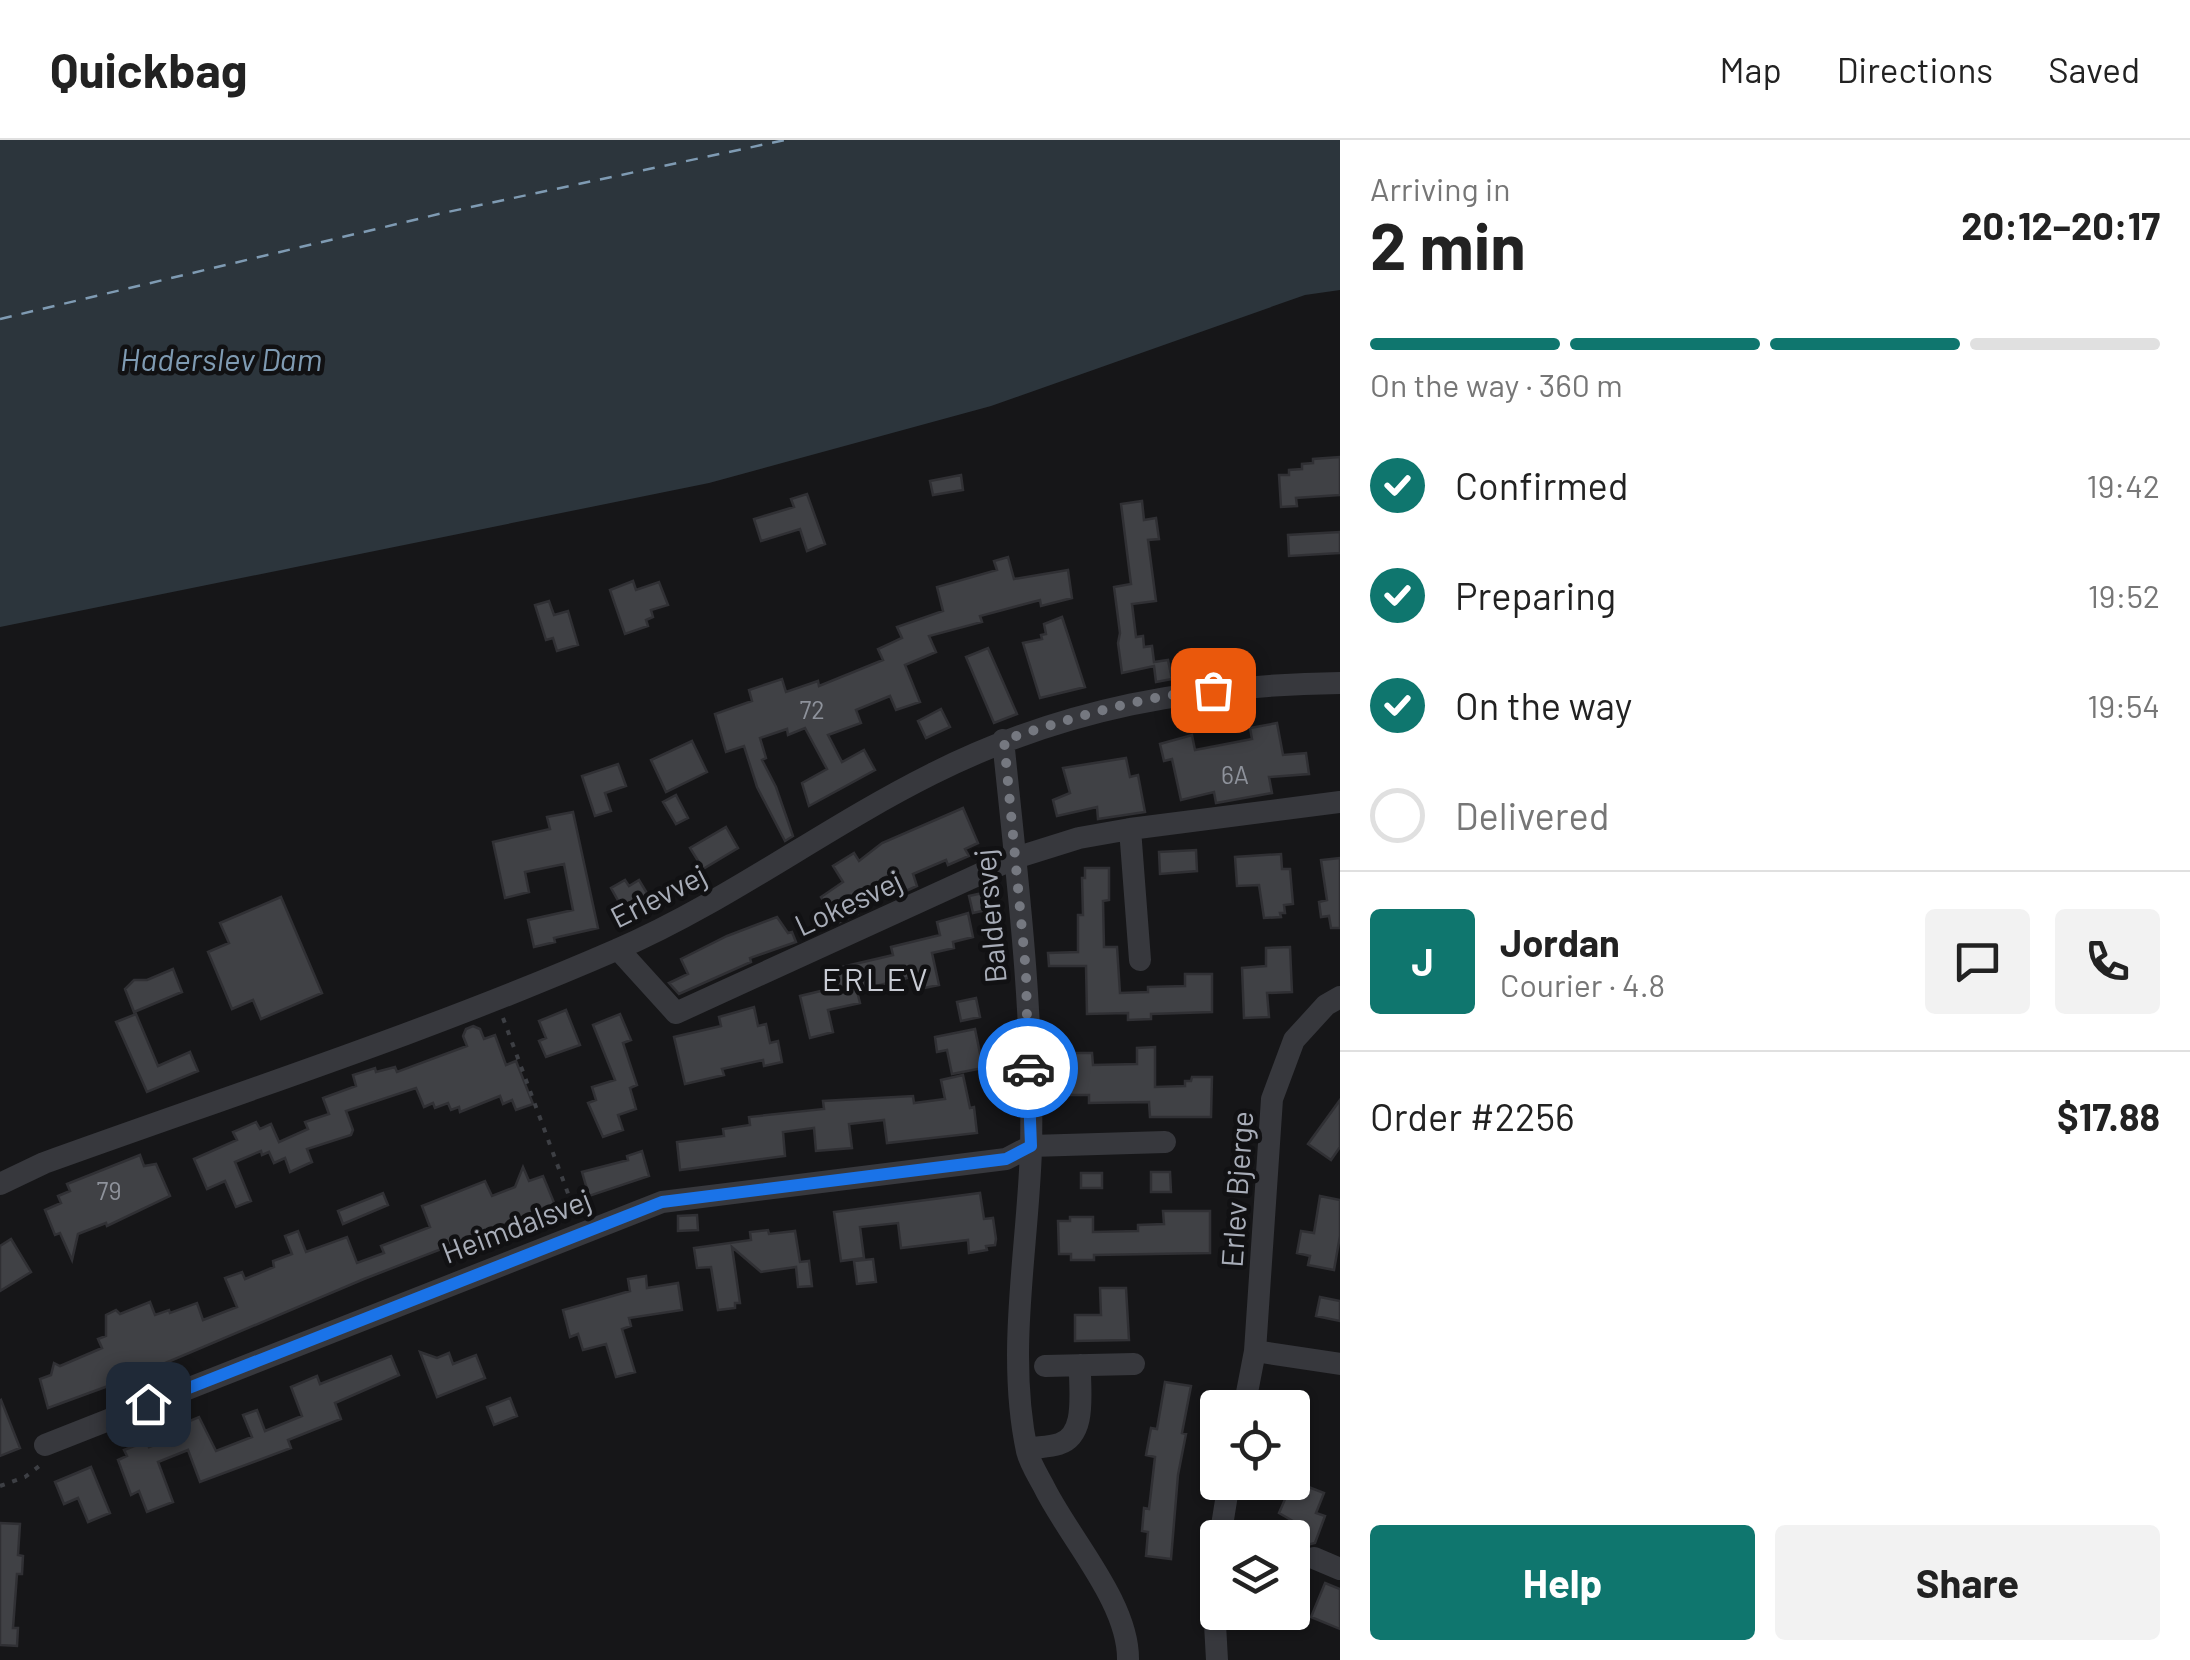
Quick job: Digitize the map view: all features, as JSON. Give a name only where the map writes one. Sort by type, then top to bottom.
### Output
[{"type":"street","name":"Erlevvej","points":[[0,1184],[44,1163],[496,999],[618,949],[689,915],[930,774],[1004,740],[1088,713],[1182,693],[1275,684],[1340,684]]},
{"type":"street","name":"Baldersvej","points":[[1004,740],[1026,972],[1031,1146],[1018,1380],[1027,1451],[1056,1512],[1111,1600],[1128,1643],[1128,1660]]},
{"type":"street","name":"Lokesvej","points":[[618,949],[676,1013],[1015,858],[1079,838],[1130,829],[1340,802]]},
{"type":"street","points":[[1130,829],[1140,960]]},
{"type":"street","name":"Erlev Bjerge","points":[[1247,1390],[1255,1351],[1272,1099],[1294,1040],[1326,1005],[1340,997]]},
{"type":"street","points":[[1031,1146],[1165,1142]]},
{"type":"street","name":"Heimdalsvej","points":[[46,1445],[662,1202],[1006,1159],[1031,1146]]},
{"type":"street","points":[[1255,1351],[1340,1364]]},
{"type":"street","points":[[1044,1366],[1134,1364]]},
{"type":"street","points":[[1027,1451],[1062,1444],[1077,1427],[1080,1365]]},
{"type":"street","points":[[1314,1558],[1340,1569]]},
{"type":"street","points":[[1214,1630],[1217,1660]]},
{"type":"path","points":[[496,999],[581,1231]]},
{"type":"path","points":[[0,1486],[43,1463],[46,1445]]},
{"type":"water","name":"Haderslev Dam","points":[[0,140],[1340,140],[1340,290],[1305,295],[991,406],[709,483],[0,627]]},
{"type":"building","points":[[1340,457],[1340,495],[1296,498],[1297,506],[1281,507],[1279,475],[1302,469],[1302,464],[1313,463],[1313,459]]},
{"type":"building","points":[[961,475],[963,490],[933,495],[930,481]]},
{"type":"building","points":[[807,494],[825,544],[807,551],[800,529],[761,541],[754,519],[794,507],[791,499]]},
{"type":"building","points":[[1142,501],[1144,520],[1156,518],[1159,539],[1148,540],[1156,601],[1132,604],[1136,637],[1143,636],[1144,647],[1152,646],[1154,662],[1168,660],[1172,679],[1156,682],[1154,666],[1122,673],[1118,643],[1114,587],[1131,584],[1121,504]]},
{"type":"building","points":[[1340,532],[1340,553],[1289,556],[1288,535]]},
{"type":"building","points":[[1008,557],[1014,579],[1068,570],[1072,598],[1041,606],[1040,600],[980,616],[982,622],[929,636],[936,652],[905,665],[920,702],[896,710],[890,696],[856,710],[861,723],[828,735],[842,762],[864,750],[875,770],[809,806],[802,783],[827,769],[805,728],[788,735],[787,729],[760,738],[766,758],[762,760],[793,836],[785,841],[757,787],[744,746],[726,752],[715,714],[752,701],[749,690],[782,679],[786,692],[818,681],[819,686],[883,660],[878,649],[902,638],[897,627],[943,611],[937,587],[997,570],[994,561]]},
{"type":"building","points":[[633,581],[636,590],[659,582],[668,605],[651,610],[653,617],[646,620],[648,626],[625,634],[610,590]]},
{"type":"building","points":[[549,601],[554,615],[568,611],[578,645],[557,651],[553,638],[546,640],[535,605]]},
{"type":"building","points":[[1062,617],[1085,687],[1040,698],[1023,643],[1042,639],[1041,635],[1046,634],[1044,624]]},
{"type":"building","points":[[988,648],[1017,714],[994,723],[966,657]]},
{"type":"building","points":[[941,709],[950,727],[926,738],[918,721]]},
{"type":"building","points":[[1277,723],[1283,755],[1306,753],[1309,774],[1269,777],[1272,793],[1216,803],[1214,792],[1181,800],[1172,759],[1164,761],[1160,744],[1192,735],[1195,750],[1252,739],[1250,728]]},
{"type":"building","points":[[692,741],[707,772],[666,792],[651,760]]},
{"type":"building","points":[[1126,758],[1130,777],[1138,775],[1145,812],[1098,819],[1097,807],[1057,816],[1053,800],[1070,793],[1063,768]]},
{"type":"building","points":[[618,764],[626,786],[605,793],[611,811],[595,816],[582,776]]},
{"type":"building","points":[[676,795],[688,818],[676,824],[663,802]]},
{"type":"building","points":[[963,808],[978,843],[965,849],[969,856],[948,865],[946,860],[913,874],[917,886],[897,895],[889,875],[849,901],[857,914],[838,923],[821,897],[843,882],[833,866],[854,853],[859,861],[882,843]]},
{"type":"building","points":[[573,812],[598,928],[534,947],[528,920],[573,910],[564,864],[525,872],[529,892],[505,898],[493,842],[550,829],[547,817]]},
{"type":"building","points":[[726,827],[738,848],[703,869],[690,848]]},
{"type":"building","points":[[1196,850],[1197,871],[1160,874],[1159,852]]},
{"type":"building","points":[[1281,854],[1282,869],[1290,869],[1293,904],[1284,905],[1281,917],[1264,918],[1259,885],[1237,886],[1235,857]]},
{"type":"building","points":[[1340,858],[1340,928],[1331,928],[1329,916],[1321,917],[1319,902],[1327,900],[1321,860]]},
{"type":"building","points":[[1085,868],[1109,868],[1109,900],[1103,901],[1104,947],[1117,947],[1120,993],[1185,986],[1185,974],[1212,974],[1212,1012],[1151,1014],[1151,1019],[1128,1020],[1128,1013],[1087,1014],[1086,966],[1049,966],[1048,953],[1078,952],[1078,915],[1083,915]]},
{"type":"building","points":[[625,880],[629,886],[639,880],[650,898],[625,913],[611,888]]},
{"type":"building","points":[[987,892],[991,909],[973,913],[969,896]]},
{"type":"building","points":[[281,897],[322,993],[261,1019],[253,1000],[232,1009],[208,952],[229,943],[220,923]]},
{"type":"building","points":[[968,913],[973,937],[953,942],[954,948],[932,953],[939,985],[914,990],[911,977],[857,991],[860,1003],[828,1010],[833,1032],[810,1038],[800,996],[833,988],[829,970],[893,955],[891,947],[940,935],[937,922]]},
{"type":"building","points":[[777,917],[796,942],[750,958],[751,962],[679,994],[669,983],[688,974],[681,959]]},
{"type":"building","points":[[1290,947],[1292,992],[1267,993],[1269,1017],[1244,1018],[1242,968],[1266,966],[1266,948]]},
{"type":"building","points":[[173,969],[182,992],[134,1012],[125,989],[134,980],[147,980]]},
{"type":"building","points":[[976,998],[980,1017],[961,1021],[957,1002]]},
{"type":"building","points":[[754,1007],[758,1026],[766,1024],[770,1043],[778,1041],[782,1062],[764,1066],[763,1060],[722,1069],[724,1075],[685,1084],[674,1037],[721,1026],[719,1017]]},
{"type":"building","points":[[566,1010],[580,1045],[546,1057],[539,1041],[546,1038],[539,1021]]},
{"type":"building","points":[[136,1014],[158,1066],[190,1052],[198,1071],[147,1092],[116,1022]]},
{"type":"building","points":[[620,1014],[631,1040],[623,1043],[637,1085],[630,1088],[636,1109],[618,1115],[623,1130],[603,1137],[588,1103],[596,1100],[592,1087],[615,1080],[593,1025]]},
{"type":"building","points":[[473,1026],[480,1029],[484,1039],[495,1035],[506,1065],[516,1061],[533,1104],[516,1110],[512,1100],[503,1104],[500,1096],[460,1112],[459,1107],[451,1110],[448,1103],[424,1107],[416,1088],[346,1111],[351,1135],[307,1149],[312,1162],[290,1172],[285,1158],[274,1163],[269,1152],[262,1155],[261,1151],[235,1162],[251,1201],[236,1207],[225,1181],[207,1189],[194,1159],[237,1140],[233,1132],[256,1122],[260,1129],[271,1124],[279,1142],[308,1129],[305,1122],[329,1114],[323,1098],[356,1086],[353,1075],[375,1068],[376,1072],[395,1067],[397,1072],[467,1046],[463,1036]]},
{"type":"building","points":[[975,1029],[983,1068],[952,1074],[947,1050],[937,1052],[935,1037]]},
{"type":"building","points":[[1155,1047],[1155,1087],[1185,1086],[1185,1081],[1192,1077],[1212,1077],[1211,1117],[1150,1117],[1149,1102],[1089,1103],[1089,1095],[1057,1095],[1057,1071],[1068,1071],[1068,1053],[1092,1053],[1093,1065],[1137,1064],[1137,1048]]},
{"type":"building","points":[[963,1075],[970,1108],[974,1107],[977,1133],[887,1143],[884,1120],[849,1124],[852,1148],[816,1151],[814,1128],[783,1132],[785,1156],[680,1170],[677,1142],[724,1136],[723,1129],[750,1125],[749,1117],[824,1109],[823,1101],[913,1096],[914,1103],[945,1099],[941,1080]]},
{"type":"building","points":[[1340,1100],[1340,1147],[1331,1160],[1308,1144]]},
{"type":"building","points":[[642,1151],[649,1176],[589,1196],[582,1172],[628,1160],[627,1156]]},
{"type":"building","points":[[140,1155],[144,1166],[156,1164],[170,1196],[107,1226],[106,1223],[78,1234],[72,1260],[60,1233],[55,1235],[45,1210],[61,1203],[58,1196],[70,1191],[67,1184]]},
{"type":"building","points":[[523,1167],[529,1181],[543,1176],[555,1205],[48,1408],[40,1379],[51,1375],[54,1363],[60,1366],[102,1348],[98,1339],[106,1336],[106,1315],[116,1310],[120,1314],[150,1302],[155,1315],[197,1303],[203,1320],[237,1307],[225,1278],[242,1272],[245,1279],[274,1267],[273,1261],[292,1254],[285,1236],[298,1231],[306,1252],[347,1237],[357,1263],[384,1253],[381,1246],[430,1227],[422,1206],[485,1181],[492,1196],[515,1187]]},
{"type":"building","points":[[1151,1172],[1170,1172],[1171,1192],[1151,1192]]},
{"type":"building","points":[[1081,1173],[1102,1173],[1102,1188],[1081,1188]]},
{"type":"building","points":[[383,1193],[388,1205],[343,1224],[338,1211]]},
{"type":"building","points":[[980,1193],[984,1219],[993,1218],[996,1239],[995,1245],[986,1246],[987,1250],[969,1253],[968,1240],[901,1248],[898,1223],[860,1227],[864,1258],[841,1261],[834,1212]]},
{"type":"building","points":[[1320,1196],[1340,1200],[1340,1236],[1334,1270],[1308,1265],[1310,1256],[1297,1253],[1301,1231],[1314,1233]]},
{"type":"building","points":[[1163,1211],[1210,1211],[1210,1253],[1094,1255],[1094,1260],[1071,1260],[1071,1254],[1059,1254],[1058,1221],[1093,1217],[1093,1232],[1138,1231],[1138,1225],[1164,1224]]},
{"type":"building","points":[[697,1215],[698,1230],[678,1231],[678,1216]]},
{"type":"building","points":[[768,1230],[769,1234],[795,1231],[800,1262],[809,1261],[812,1286],[798,1287],[796,1267],[761,1272],[732,1247],[740,1303],[735,1303],[735,1308],[718,1310],[711,1267],[697,1268],[694,1248],[751,1240],[750,1232]]},
{"type":"building","points":[[11,1239],[31,1272],[0,1291],[0,1246]]},
{"type":"building","points":[[873,1259],[876,1282],[857,1284],[854,1261]]},
{"type":"building","points":[[646,1276],[647,1288],[678,1283],[682,1310],[629,1318],[631,1326],[622,1329],[635,1372],[616,1377],[606,1344],[583,1350],[578,1334],[570,1337],[563,1310],[630,1291],[628,1279]]},
{"type":"building","points":[[1100,1288],[1126,1288],[1129,1340],[1075,1341],[1075,1315],[1101,1315]]},
{"type":"building","points":[[1320,1297],[1340,1301],[1340,1321],[1316,1316]]},
{"type":"building","points":[[420,1352],[437,1358],[449,1353],[453,1364],[476,1355],[485,1378],[437,1397]]},
{"type":"building","points":[[391,1356],[399,1375],[335,1403],[341,1419],[288,1440],[291,1448],[200,1482],[188,1450],[158,1462],[173,1502],[147,1512],[139,1491],[131,1495],[118,1460],[127,1456],[124,1450],[147,1441],[149,1447],[181,1435],[180,1425],[199,1417],[216,1451],[252,1437],[243,1415],[257,1410],[265,1431],[302,1416],[291,1387],[317,1376],[320,1384]]},
{"type":"building","points":[[1165,1382],[1191,1386],[1182,1433],[1186,1434],[1178,1475],[1171,1559],[1146,1556],[1148,1532],[1142,1531],[1144,1508],[1149,1509],[1155,1457],[1146,1455],[1151,1428],[1157,1429]]},
{"type":"building","points":[[510,1398],[517,1416],[494,1425],[487,1407]]},
{"type":"building","points":[[0,1401],[20,1448],[0,1456]]},
{"type":"building","points":[[91,1467],[110,1513],[88,1522],[78,1498],[64,1504],[55,1482]]},
{"type":"building","points":[[1310,1488],[1324,1493],[1316,1513],[1325,1516],[1315,1543],[1310,1544],[1310,1520],[1291,1520],[1279,1513],[1285,1500],[1310,1500]]},
{"type":"building","points":[[0,1523],[20,1524],[18,1555],[23,1556],[22,1574],[17,1574],[13,1628],[18,1628],[17,1646],[0,1645]]},
{"type":"building","points":[[1325,1583],[1340,1589],[1340,1629],[1311,1617]]},
{"type":"ferry route","points":[[0,319],[443,213],[785,140]]},
{"type":"way so far","points":[[1028,1068],[1026,972],[1004,740],[1088,713],[1213,690]]},
{"type":"district","name":"ERLEV","points":[[876,978]]},
{"type":"route","points":[[148,1404],[662,1202],[1006,1159],[1031,1146],[1028,1068]]}]
